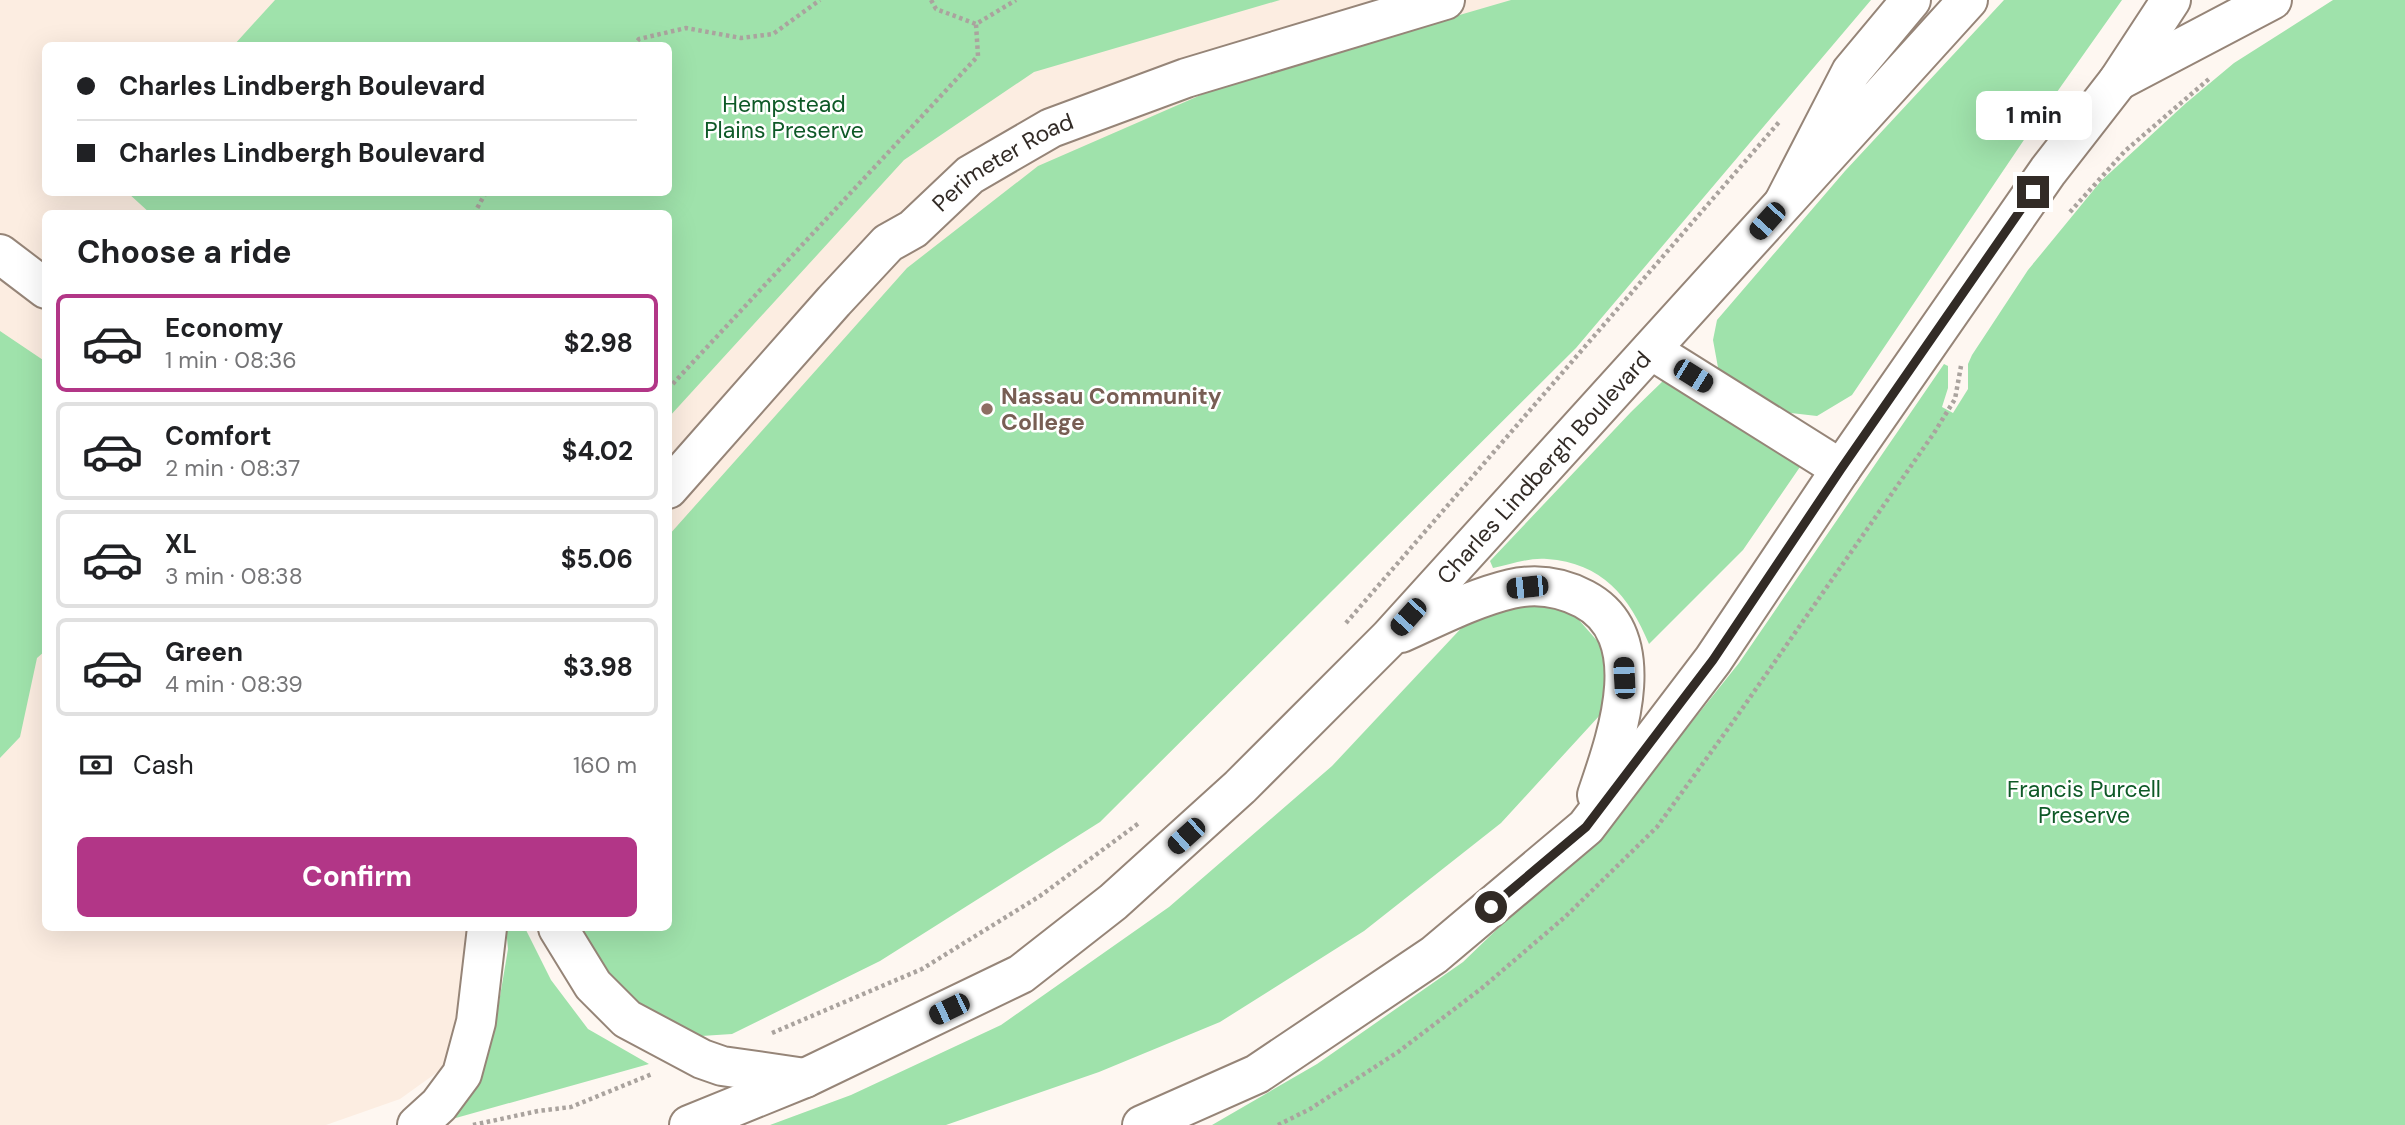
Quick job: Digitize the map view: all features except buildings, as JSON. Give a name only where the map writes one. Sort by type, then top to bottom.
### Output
[{"type":"main road","name":"Perimeter Road","points":[[672,484],[834,300],[888,243],[913,229],[970,175],[1051,128],[1186,78],[1445,0]]},
{"type":"main road","points":[[1784,202],[1851,72],[1911,0]]},
{"type":"main road","name":"Charles Lindbergh Boulevard","points":[[689,1125],[805,1078],[1021,974],[1113,902],[1240,786],[1389,638],[1968,0]]},
{"type":"main road","points":[[1142,1125],[1257,1074],[1434,955],[1586,827],[1713,660],[1841,469],[2048,171],[2118,81],[2171,0]]},
{"type":"main road","points":[[2118,81],[2272,0]]},
{"type":"main road","points":[[0,254],[42,286]]},
{"type":"main road","points":[[1651,350],[1841,469]]},
{"type":"main road","points":[[1389,638],[1466,605],[1513,589],[1541,586],[1567,590],[1593,604],[1609,621],[1622,647],[1624,678],[1616,737],[1586,827]]},
{"type":"main road","points":[[417,1125],[439,1105],[462,1074],[476,1022],[487,931]]},
{"type":"main road","points":[[560,931],[593,985],[626,1019],[702,1059],[722,1066],[805,1078]]},
{"type":"path","points":[[636,42],[639,39],[686,28],[741,38],[773,34],[820,0]]},
{"type":"path","points":[[931,0],[936,9],[976,24]]},
{"type":"path","points":[[976,24],[1016,0]]},
{"type":"path","points":[[672,385],[978,56],[976,24]]},
{"type":"path","points":[[1342,627],[1788,112]]},
{"type":"path","points":[[768,1035],[922,969],[1040,896],[1140,822]]},
{"type":"path","points":[[471,1125],[572,1107],[662,1069],[702,1059]]},
{"type":"shaded area","name":"Nassau Community College","points":[[0,0],[1716,0],[672,732],[672,210],[42,210],[42,931],[467,931],[471,981],[446,1066],[400,1099],[326,1125],[0,1125],[0,758],[20,737],[0,719]]},
{"type":"green space","name":"Hempstead Plains Preserve","points":[[275,0],[1280,0],[1034,72],[904,160],[672,414],[672,210],[147,210],[131,196],[672,196],[672,42],[237,42]]},
{"type":"green space","points":[[1511,0],[1871,0],[1576,348],[1100,822],[880,961],[732,1034],[686,1037],[633,1011],[578,931],[672,931],[672,532],[907,268],[1038,166],[1233,81]]},
{"type":"green space","points":[[2004,0],[2122,0],[2040,116],[1852,395],[1817,416],[1782,412],[1719,373],[1713,340],[1717,320],[1845,171]]},
{"type":"green space","name":"Francis Purcell Preserve","points":[[2333,0],[2405,0],[2405,1125],[1212,1125],[1317,1064],[1463,962],[1623,808],[1739,663],[1944,364],[1948,366],[1948,388],[1942,407],[1953,413],[1968,389],[1968,364],[1972,355],[2028,270],[2101,181],[2234,63]]},
{"type":"green space","points":[[0,331],[42,359],[42,654],[37,658],[20,737],[0,758]]},
{"type":"green space","points":[[1665,379],[1802,464],[1743,550],[1649,644],[1622,597],[1598,575],[1583,567],[1540,559],[1493,568],[1490,561]]},
{"type":"green space","points":[[1518,604],[1571,611],[1600,644],[1608,679],[1600,715],[1501,823],[1364,931],[1220,1022],[1099,1072],[946,1125],[770,1125],[851,1095],[1001,1025],[1169,907],[1332,766],[1467,622]]},
{"type":"green space","points":[[506,931],[526,931],[551,980],[588,1029],[649,1064],[438,1123],[467,1084],[494,1032],[508,949]]},
{"type":"place","name":"Nassau Community College","points":[[987,409]]},
{"type":"route","points":[[1491,907],[1586,827],[1713,660],[1841,469],[2033,192]]}]
